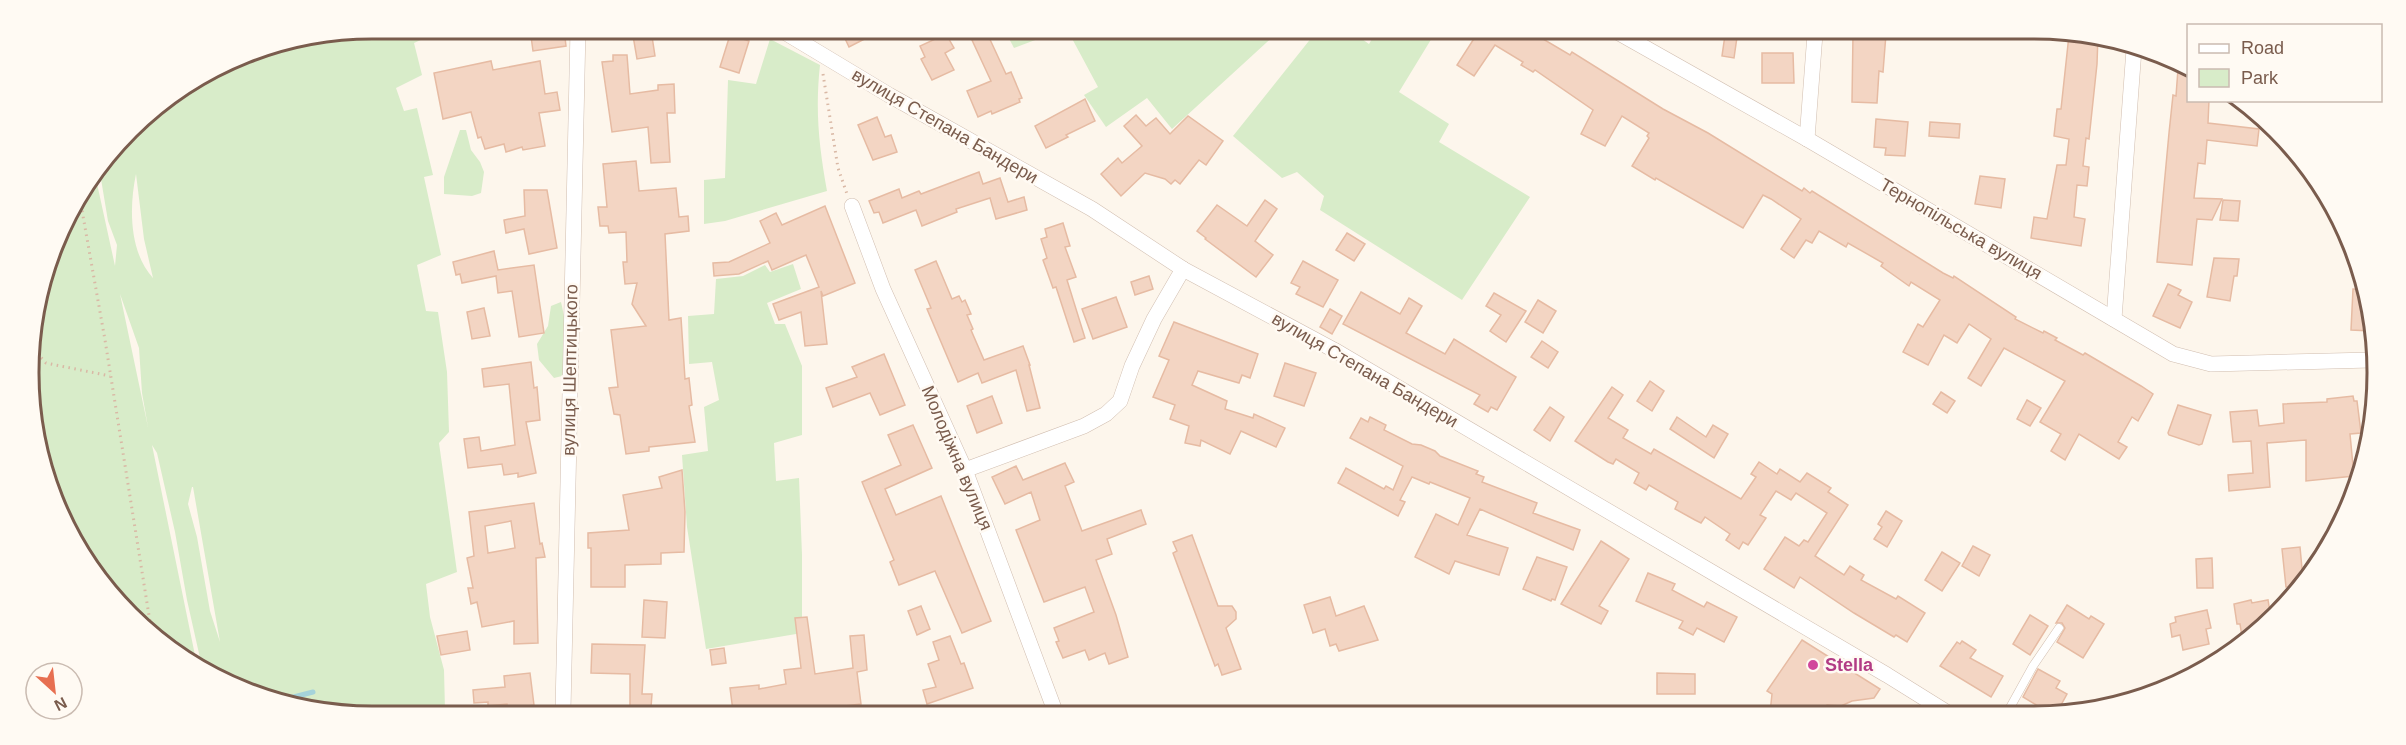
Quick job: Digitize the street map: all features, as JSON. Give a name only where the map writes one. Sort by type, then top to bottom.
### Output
[{"type":"street","name":"вулиця Шептицького","points":[[563,706],[578,39]]},
{"type":"street","name":"вулиця Степана Бандери","points":[[796,39],[1092,209],[1183,269],[1334,350],[1937,706]]},
{"type":"street","name":"Тернопільська вулиця","points":[[1630,39],[1807,139],[2173,354],[2211,364],[2366,360]]},
{"type":"street","points":[[1807,139],[1815,39]]},
{"type":"street","points":[[2114,319],[2134,55]]},
{"type":"street","name":"Молодіжна вулиця","points":[[852,206],[883,289],[965,470],[1053,706]]},
{"type":"street","points":[[965,470],[1084,426],[1106,414],[1120,401],[1132,366],[1154,320],[1183,269]]},
{"type":"lane","points":[[2011,706],[2033,666],[2059,628]]},
{"type":"path","points":[[829,58],[823,74],[838,168],[852,206]]},
{"type":"path","points":[[82,210],[150,620]]},
{"type":"path","points":[[40,356],[46,363],[110,376]]},
{"type":"green space","points":[[423,39],[414,43],[422,75],[396,88],[404,111],[417,108],[433,175],[424,177],[441,255],[417,265],[426,311],[438,312],[447,372],[449,432],[439,443],[457,572],[426,584],[430,617],[444,670],[445,706],[372,706],[307,700],[245,681],[200,657],[175,532],[157,453],[152,445],[195,655],[169,637],[137,608],[95,558],[73,520],[50,459],[42,416],[39,372],[42,329],[50,286],[73,225],[97,184],[115,266],[117,245],[108,221],[101,179],[108,169],[137,137],[169,108],[225,73],[265,57],[307,45],[351,40]],"holes":[[[136,174],[144,239],[153,278],[145,267],[135,242],[132,201]],[[120,294],[139,348],[142,393],[148,427]],[[193,487],[220,642],[210,611],[197,537],[188,504]]]},
{"type":"green space","points":[[770,39],[820,65],[819,128],[827,191],[725,221],[704,224],[704,180],[725,178],[728,80],[756,84]]},
{"type":"green space","points":[[1009,39],[1038,39],[1014,48]]},
{"type":"green space","points":[[1072,39],[1270,39],[1172,129],[1147,98],[1106,127],[1084,95],[1098,87]]},
{"type":"green space","points":[[1310,39],[1362,39],[1369,44],[1372,39],[1431,39],[1399,92],[1449,124],[1439,142],[1530,197],[1462,300],[1320,210],[1324,196],[1297,172],[1282,178],[1233,136]]},
{"type":"green space","points":[[460,130],[466,130],[471,150],[484,172],[481,193],[472,196],[444,194],[444,177]]},
{"type":"green space","points":[[793,264],[801,289],[767,303],[775,324],[785,324],[802,366],[802,435],[774,443],[776,481],[799,478],[802,633],[706,649],[687,527],[682,455],[708,451],[704,407],[719,400],[712,362],[689,364],[688,316],[714,314],[716,279],[743,276],[765,265],[770,272]]},
{"type":"green space","points":[[561,302],[567,350],[562,376],[554,378],[539,360],[537,344],[548,326],[551,306]]},
{"type":"building","points":[[531,39],[565,39],[566,46],[533,51]]},
{"type":"building","points":[[634,39],[652,39],[655,56],[637,59]]},
{"type":"building","points":[[729,39],[749,41],[739,73],[720,67]]},
{"type":"building","points":[[845,39],[865,39],[849,47]]},
{"type":"building","points":[[935,39],[949,39],[954,48],[945,53],[954,70],[932,80],[921,59],[925,57],[920,46]]},
{"type":"building","points":[[990,39],[1006,74],[1011,72],[1022,98],[1019,99],[1020,102],[992,114],[991,111],[978,117],[967,91],[991,81],[972,40]]},
{"type":"building","points":[[1474,39],[1543,39],[1570,55],[1572,52],[1802,191],[1804,188],[1810,193],[1812,191],[1943,273],[1953,278],[1954,276],[2016,317],[2015,319],[2043,333],[2044,331],[2057,338],[2055,340],[2083,355],[2085,353],[2153,394],[2138,421],[2132,417],[2118,442],[2127,447],[2119,459],[2079,434],[2065,460],[2051,451],[2061,434],[2040,422],[2065,381],[2004,348],[1981,386],[1968,378],[1991,339],[1969,324],[1957,343],[1944,335],[1928,365],[1903,352],[1918,324],[1923,327],[1940,300],[1911,282],[1909,286],[1881,266],[1883,263],[1848,243],[1846,247],[1819,231],[1812,243],[1806,240],[1794,258],[1781,249],[1801,219],[1771,199],[1763,195],[1743,228],[1656,178],[1655,180],[1632,166],[1649,138],[1647,136],[1649,133],[1622,116],[1605,146],[1581,134],[1593,110],[1535,70],[1533,72],[1521,65],[1523,62],[1495,45],[1474,76],[1457,65]]},
{"type":"building","points":[[1724,39],[1737,39],[1734,58],[1722,56]]},
{"type":"building","points":[[1853,39],[1886,39],[1883,72],[1879,71],[1877,103],[1852,102]]},
{"type":"building","points":[[2068,41],[2098,45],[2089,139],[2086,138],[2083,166],[2089,167],[2087,186],[2077,185],[2074,217],[2085,219],[2081,246],[2031,238],[2034,217],[2047,219],[2057,165],[2066,165],[2069,139],[2054,136],[2057,109],[2061,109]]},
{"type":"building","points":[[1762,53],[1793,53],[1794,83],[1762,83]]},
{"type":"building","points":[[613,55],[627,55],[630,94],[658,90],[658,85],[674,84],[675,113],[667,113],[670,162],[651,163],[648,127],[612,132],[602,62],[613,61]]},
{"type":"building","points":[[491,61],[493,70],[540,61],[545,94],[557,92],[560,110],[539,113],[545,146],[523,150],[522,147],[506,152],[504,144],[485,149],[481,137],[478,138],[471,112],[443,119],[434,73]]},
{"type":"building","points":[[2178,72],[2187,76],[2187,102],[2209,102],[2208,123],[2259,129],[2257,146],[2207,140],[2205,164],[2198,163],[2194,198],[2222,199],[2212,220],[2197,219],[2192,265],[2157,262],[2173,95],[2176,96]]},
{"type":"building","points":[[1085,99],[1095,121],[1046,148],[1035,126]]},
{"type":"building","points":[[1136,115],[1146,126],[1156,118],[1170,134],[1188,116],[1223,141],[1206,165],[1199,160],[1180,184],[1175,180],[1171,184],[1165,179],[1145,173],[1121,196],[1101,174],[1118,158],[1122,163],[1142,146],[1124,126]]},
{"type":"building","points":[[877,117],[885,137],[891,135],[897,152],[873,160],[858,125]]},
{"type":"building","points":[[1876,119],[1908,122],[1905,156],[1885,155],[1886,148],[1874,147]]},
{"type":"building","points":[[1930,122],[1960,124],[1959,138],[1929,136]]},
{"type":"building","points":[[636,161],[639,191],[676,188],[679,217],[688,216],[689,231],[665,234],[669,320],[681,318],[685,379],[689,378],[692,405],[689,406],[695,442],[649,447],[649,451],[626,454],[620,415],[614,414],[609,388],[618,387],[611,330],[646,326],[632,304],[637,283],[625,284],[623,262],[627,262],[626,232],[609,233],[608,226],[600,226],[598,207],[607,207],[603,164]]},
{"type":"building","points":[[979,172],[983,184],[1000,178],[1008,202],[1024,197],[1027,210],[996,219],[990,198],[956,209],[957,212],[922,226],[916,210],[883,223],[879,212],[874,213],[869,201],[899,189],[902,198],[919,191],[921,194]]},
{"type":"building","points":[[1980,176],[2005,179],[2001,208],[1975,204]]},
{"type":"building","points":[[524,190],[547,190],[557,248],[529,254],[524,229],[506,233],[504,220],[525,216]]},
{"type":"building","points":[[1265,200],[1277,209],[1255,241],[1273,255],[1256,277],[1197,231],[1217,205],[1247,226]]},
{"type":"building","points":[[2223,200],[2240,201],[2238,221],[2220,220]]},
{"type":"building","points":[[825,206],[855,283],[823,296],[821,291],[827,344],[805,346],[801,312],[779,320],[773,304],[819,287],[806,255],[772,270],[768,261],[739,274],[714,276],[713,263],[729,262],[770,243],[760,221],[776,213],[782,225]]},
{"type":"building","points":[[1063,223],[1070,246],[1065,247],[1076,277],[1067,280],[1085,338],[1074,342],[1056,287],[1053,288],[1043,260],[1047,258],[1041,239],[1047,237],[1045,229]]},
{"type":"building","points":[[1347,233],[1365,244],[1354,261],[1336,250]]},
{"type":"building","points":[[494,251],[498,270],[534,265],[544,333],[519,337],[512,291],[498,293],[496,276],[462,283],[460,274],[456,275],[453,262]]},
{"type":"building","points":[[2214,258],[2239,259],[2230,301],[2207,297]]},
{"type":"building","points":[[936,261],[952,299],[959,296],[962,302],[965,300],[971,314],[967,315],[973,329],[971,330],[984,360],[1023,346],[1040,408],[1027,411],[1016,370],[982,383],[978,373],[958,382],[927,309],[931,308],[915,270]]},
{"type":"building","points":[[1303,261],[1338,280],[1323,307],[1296,294],[1300,287],[1291,283]]},
{"type":"building","points":[[1149,276],[1153,289],[1135,295],[1131,282]]},
{"type":"building","points":[[2168,284],[2181,290],[2178,295],[2192,302],[2180,328],[2153,316]]},
{"type":"building","points":[[2353,289],[2357,289],[2364,331],[2351,330]]},
{"type":"building","points":[[1361,292],[1400,314],[1409,298],[1422,306],[1406,333],[1445,354],[1454,339],[1516,377],[1497,410],[1491,407],[1488,412],[1474,404],[1480,395],[1343,324]]},
{"type":"building","points":[[1494,293],[1526,311],[1506,342],[1490,331],[1501,315],[1486,306]]},
{"type":"building","points":[[1116,297],[1127,327],[1093,339],[1082,309]]},
{"type":"building","points":[[1538,300],[1556,311],[1543,333],[1525,322]]},
{"type":"building","points":[[484,308],[490,336],[472,339],[467,312]]},
{"type":"building","points":[[1330,309],[1342,316],[1332,334],[1320,327]]},
{"type":"building","points":[[1174,322],[1258,354],[1250,378],[1242,375],[1239,383],[1198,371],[1192,385],[1227,401],[1225,409],[1253,418],[1254,414],[1285,428],[1276,447],[1241,431],[1230,454],[1201,440],[1200,446],[1185,443],[1189,426],[1170,419],[1175,405],[1153,397],[1169,360],[1159,356]]},
{"type":"building","points":[[1542,341],[1558,352],[1548,368],[1531,357]]},
{"type":"building","points":[[884,354],[905,405],[880,415],[870,393],[833,407],[826,388],[857,377],[852,367]]},
{"type":"building","points":[[531,362],[534,388],[537,387],[540,420],[526,422],[536,473],[518,477],[518,473],[504,475],[502,464],[468,468],[464,439],[479,437],[481,451],[515,445],[509,384],[484,387],[482,369]]},
{"type":"building","points":[[1285,363],[1316,373],[1304,406],[1274,396]]},
{"type":"building","points":[[1650,381],[1664,391],[1652,411],[1637,401]]},
{"type":"building","points":[[1612,387],[1623,395],[1608,418],[1628,430],[1623,438],[1651,454],[1654,449],[1741,499],[1756,477],[1751,474],[1759,462],[1777,474],[1780,469],[1800,482],[1807,473],[1831,488],[1828,492],[1848,505],[1815,556],[1844,575],[1850,566],[1864,575],[1861,580],[1896,599],[1898,596],[1925,613],[1907,642],[1896,635],[1894,637],[1854,613],[1800,577],[1794,588],[1764,569],[1785,537],[1799,546],[1804,540],[1808,542],[1827,513],[1796,493],[1791,500],[1776,491],[1760,515],[1766,518],[1748,545],[1743,542],[1739,549],[1726,540],[1730,534],[1705,517],[1701,523],[1675,509],[1678,502],[1649,485],[1646,490],[1634,483],[1639,473],[1616,459],[1613,464],[1608,462],[1575,441]]},
{"type":"building","points":[[1941,392],[1955,401],[1947,413],[1933,404]]},
{"type":"building","points":[[992,396],[1002,423],[977,433],[967,406]]},
{"type":"building","points":[[2353,396],[2354,401],[2357,401],[2361,433],[2350,434],[2353,467],[2350,476],[2306,481],[2306,440],[2267,443],[2270,487],[2229,491],[2228,475],[2253,473],[2251,441],[2233,442],[2230,412],[2257,410],[2259,426],[2284,423],[2283,404],[2327,402],[2327,399]]},
{"type":"building","points":[[2027,400],[2041,408],[2030,426],[2017,419]]},
{"type":"building","points":[[2178,405],[2211,415],[2202,444],[2169,435]]},
{"type":"building","points":[[1550,407],[1564,417],[1550,441],[1534,430]]},
{"type":"building","points":[[1370,417],[1386,425],[1384,430],[1412,444],[1421,445],[1435,451],[1440,456],[1478,471],[1476,474],[1484,477],[1482,482],[1537,503],[1533,513],[1580,530],[1573,550],[1480,509],[1467,535],[1508,548],[1499,575],[1455,561],[1449,574],[1415,557],[1436,514],[1458,525],[1470,498],[1412,477],[1400,500],[1405,502],[1398,516],[1338,483],[1346,468],[1384,489],[1386,486],[1393,490],[1403,466],[1350,438],[1361,418],[1368,422]]},
{"type":"building","points":[[1677,417],[1706,437],[1713,425],[1728,434],[1714,458],[1670,429]]},
{"type":"building","points":[[913,425],[932,468],[885,489],[896,515],[941,496],[991,621],[962,633],[935,571],[899,585],[890,562],[894,560],[862,482],[901,465],[888,435]]},
{"type":"building","points":[[1065,463],[1074,482],[1065,486],[1082,531],[1141,510],[1146,524],[1107,539],[1112,554],[1096,560],[1128,657],[1109,664],[1105,653],[1089,660],[1085,650],[1063,658],[1056,642],[1059,641],[1054,628],[1094,612],[1085,587],[1044,602],[1016,530],[1040,520],[1031,492],[1005,504],[992,477],[1016,466],[1023,480]]},
{"type":"building","points":[[682,470],[685,512],[684,552],[661,553],[661,564],[625,565],[625,587],[591,587],[591,548],[588,548],[588,533],[629,530],[623,495],[662,488],[659,477]]},
{"type":"building","points":[[534,503],[540,544],[542,543],[545,557],[536,558],[538,643],[514,644],[514,621],[482,627],[477,602],[471,604],[468,588],[473,588],[467,558],[474,556],[469,512]],"holes":[[[511,521],[515,548],[488,553],[485,526]]]},
{"type":"building","points":[[1886,511],[1902,521],[1887,547],[1874,539],[1882,527],[1878,524]]},
{"type":"building","points":[[1192,535],[1218,606],[1232,606],[1236,612],[1236,619],[1226,628],[1241,669],[1222,675],[1218,664],[1215,666],[1173,553],[1177,551],[1173,542]]},
{"type":"building","points":[[1601,541],[1629,559],[1599,606],[1608,611],[1601,624],[1561,604]]},
{"type":"building","points":[[1973,546],[1990,555],[1979,576],[1962,566]]},
{"type":"building","points":[[2300,547],[2302,570],[2289,587],[2286,587],[2282,549]]},
{"type":"building","points":[[1942,552],[1960,563],[1942,591],[1925,580]]},
{"type":"building","points":[[1537,557],[1567,567],[1555,600],[1551,601],[1523,589]]},
{"type":"building","points":[[2212,558],[2213,588],[2197,588],[2196,559]]},
{"type":"building","points":[[1648,573],[1675,584],[1672,590],[1704,607],[1707,602],[1737,617],[1724,642],[1697,628],[1693,635],[1679,628],[1683,621],[1636,601]]},
{"type":"building","points":[[1330,597],[1336,616],[1364,606],[1378,640],[1339,651],[1336,644],[1330,646],[1325,629],[1313,633],[1304,605]]},
{"type":"building","points":[[644,600],[667,602],[665,638],[642,637]]},
{"type":"building","points":[[2251,600],[2252,603],[2268,600],[2269,608],[2241,633],[2240,624],[2237,624],[2234,604]]},
{"type":"building","points":[[2067,605],[2089,619],[2091,616],[2104,624],[2083,658],[2057,642],[2065,628],[2062,623],[2056,623]]},
{"type":"building","points":[[921,606],[930,629],[917,635],[908,611]]},
{"type":"building","points":[[2207,610],[2211,628],[2206,629],[2209,644],[2183,650],[2180,635],[2172,637],[2170,624],[2176,622],[2175,617]]},
{"type":"building","points":[[2030,615],[2048,626],[2030,655],[2013,644]]},
{"type":"building","points":[[807,617],[815,674],[853,668],[850,636],[864,635],[867,670],[857,672],[861,704],[732,706],[730,688],[759,685],[759,689],[786,684],[784,670],[801,668],[795,618]]},
{"type":"building","points":[[467,631],[470,650],[441,655],[437,636]]},
{"type":"building","points":[[950,636],[961,664],[964,663],[973,688],[927,704],[923,690],[936,687],[928,664],[939,660],[933,642]]},
{"type":"building","name":"Stella","points":[[1802,640],[1880,689],[1874,698],[1852,701],[1841,706],[1771,706],[1772,694],[1767,691]]},
{"type":"building","points":[[1962,641],[1976,650],[1970,658],[2003,676],[1991,697],[1940,666],[1957,642],[1960,644]]},
{"type":"building","points":[[592,644],[645,645],[642,694],[652,694],[651,706],[630,706],[630,674],[591,673]]},
{"type":"building","points":[[724,648],[726,663],[712,665],[710,650]]},
{"type":"building","points":[[2038,669],[2060,681],[2056,688],[2067,694],[2061,704],[2055,705],[2038,706],[2023,697]]},
{"type":"building","points":[[530,673],[534,705],[488,706],[488,702],[474,703],[473,690],[505,687],[504,676]]},
{"type":"building","points":[[1657,673],[1695,674],[1695,694],[1657,694]]},
{"type":"waterway","points":[[294,697],[313,692]]},
{"type":"place","name":"Stella","points":[[1813,665]]}]
